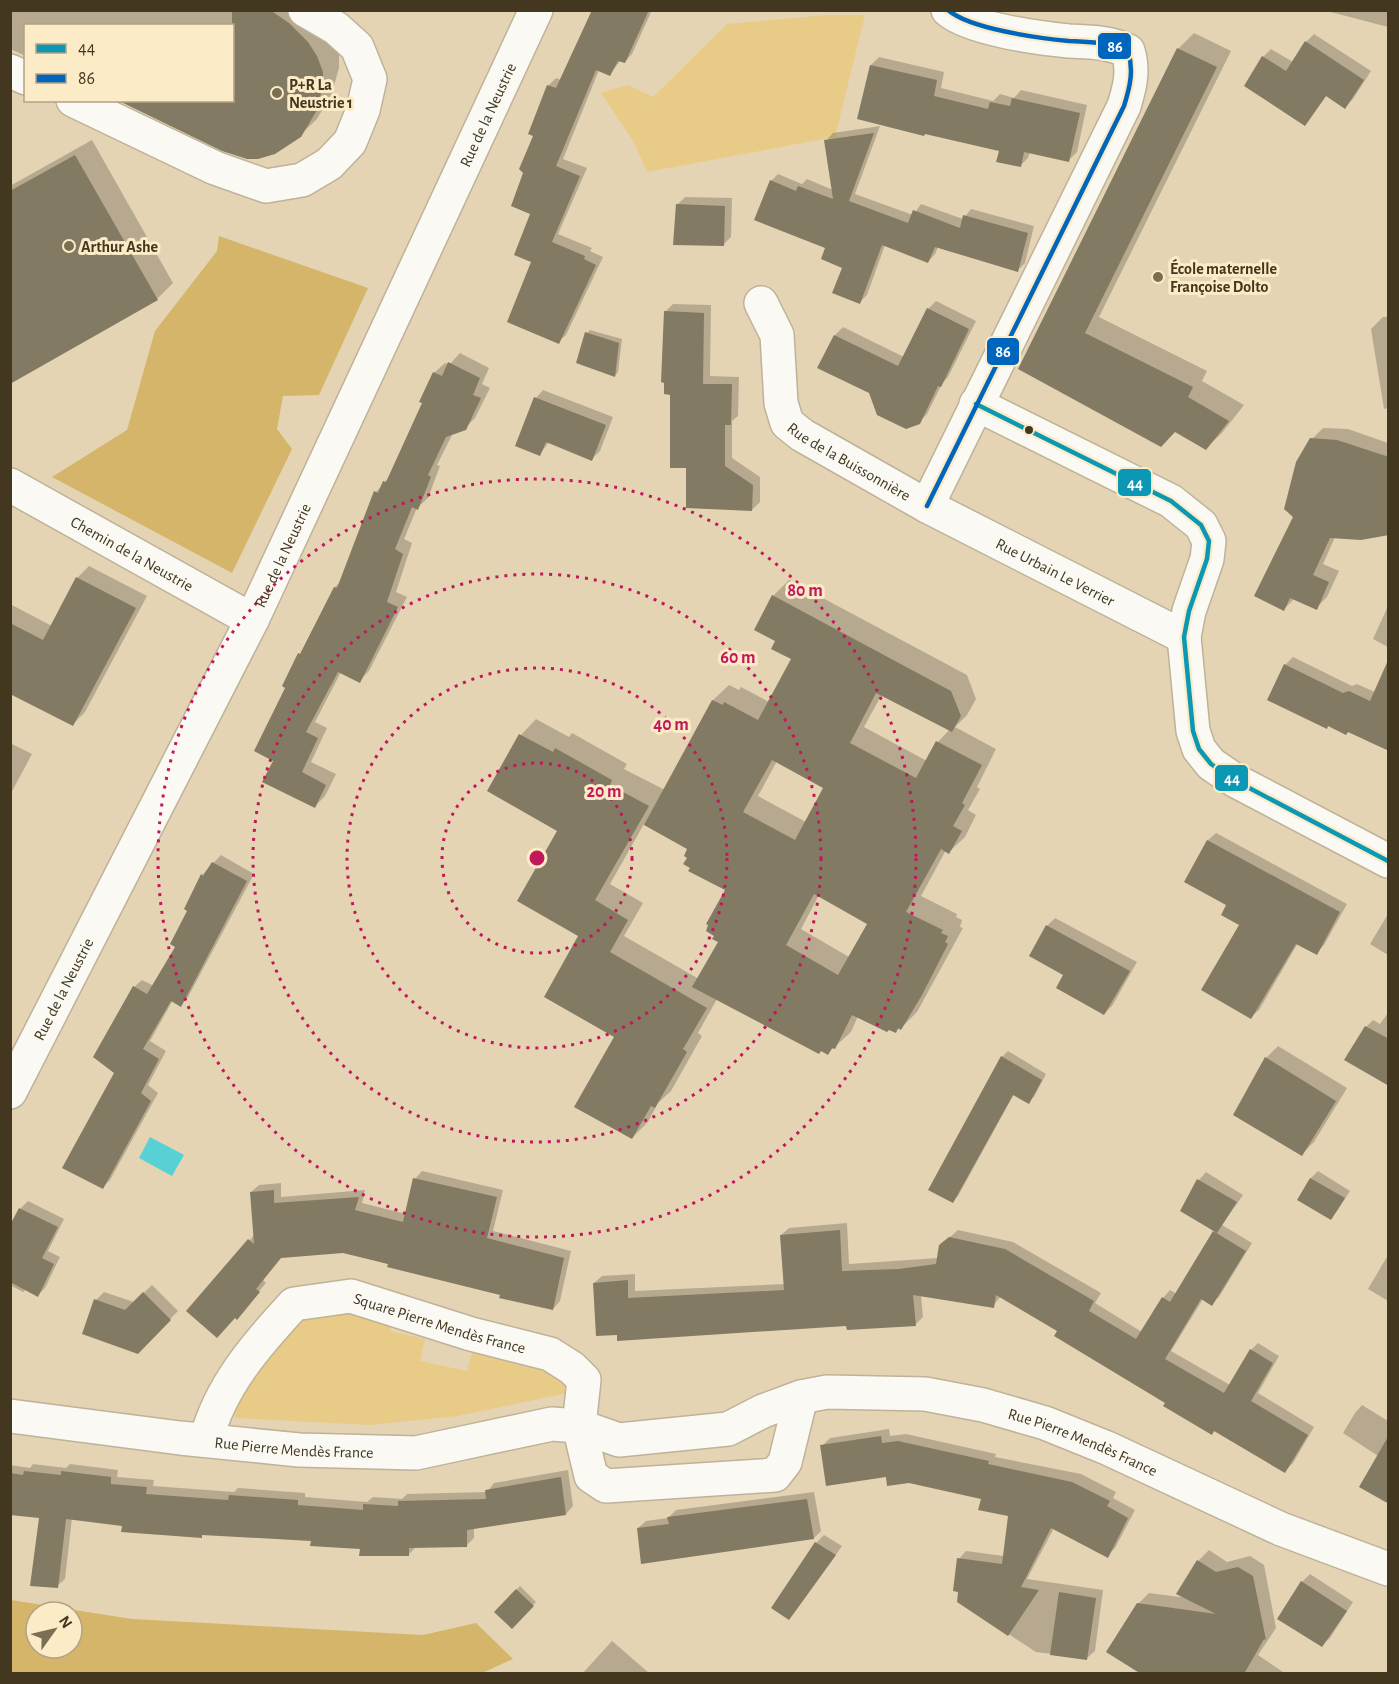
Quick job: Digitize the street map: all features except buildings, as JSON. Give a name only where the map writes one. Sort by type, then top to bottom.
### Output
[{"type":"street","points":[[77,102],[215,168],[266,186],[302,180],[329,164],[350,142],[363,110],[370,79],[357,47],[336,28],[305,10]]},
{"type":"street","name":"Rue de la Neustrie","points":[[13,1082],[252,620],[536,10]]},
{"type":"street","points":[[927,506],[1124,106],[1131,84],[1131,62],[1128,51],[1113,44],[1066,40],[984,27],[957,18],[948,10]]},
{"type":"street","points":[[10,71],[24,77]]},
{"type":"street","name":"Rue de la Buissonnière","points":[[761,303],[777,335],[781,403],[787,423],[802,435],[927,506]]},
{"type":"street","points":[[976,404],[1171,501],[1201,525],[1209,541],[1207,560],[1188,611],[1184,637],[1193,731],[1199,749],[1211,764],[1236,781],[1389,861]]},
{"type":"street","name":"Chemin de la Neustrie","points":[[10,485],[252,620]]},
{"type":"street","name":"Rue Urbain Le Verrier","points":[[927,506],[1184,637]]},
{"type":"street","name":"Square Pierre Mendès France","points":[[206,1440],[210,1423],[226,1390],[255,1346],[294,1304],[351,1296],[471,1334],[550,1354],[572,1368],[584,1380],[579,1426]]},
{"type":"street","name":"Rue Pierre Mendès France","points":[[10,1416],[86,1427],[299,1450],[416,1453],[543,1425],[579,1426],[615,1417],[727,1406],[763,1411],[801,1397],[827,1392],[925,1394],[983,1405],[1045,1422],[1107,1448],[1281,1529],[1389,1569]]},
{"type":"street","points":[[579,1426],[591,1476],[606,1486],[775,1474],[785,1462],[801,1397]]},
{"type":"shaded area","points":[[827,15],[865,15],[835,137],[647,172],[635,144],[601,93],[628,85],[653,97],[727,24]]},
{"type":"shaded area","points":[[219,236],[368,288],[319,395],[283,396],[277,429],[292,449],[232,573],[52,477],[127,430],[155,331],[217,251]]},
{"type":"shaded area","points":[[350,1310],[393,1320],[390,1331],[425,1339],[420,1361],[467,1371],[473,1349],[566,1370],[567,1393],[458,1416],[370,1425],[235,1418],[237,1396],[292,1323]]},
{"type":"shaded area","points":[[11,1600],[24,1602],[24,1660],[84,1660],[84,1611],[132,1619],[423,1635],[476,1623],[513,1659],[480,1674],[11,1673]]},
{"type":"water","points":[[150,1137],[184,1155],[172,1176],[139,1158]]},
{"type":"transit line","name":"86","points":[[927,506],[1124,106],[1131,72],[1128,51],[1121,48],[1099,43],[1023,35],[972,22],[948,10]]},
{"type":"transit line","name":"44","points":[[976,404],[1171,501],[1201,525],[1209,541],[1207,559],[1189,611],[1184,637],[1193,731],[1199,749],[1211,764],[1236,781],[1388,861]]},
{"type":"place","name":"P+R La Neustrie 1","points":[[277,93]]},
{"type":"place","name":"Arthur Ashe","points":[[69,246]]},
{"type":"place","name":"École maternelle Françoise Dolto","points":[[1158,277]]}]
